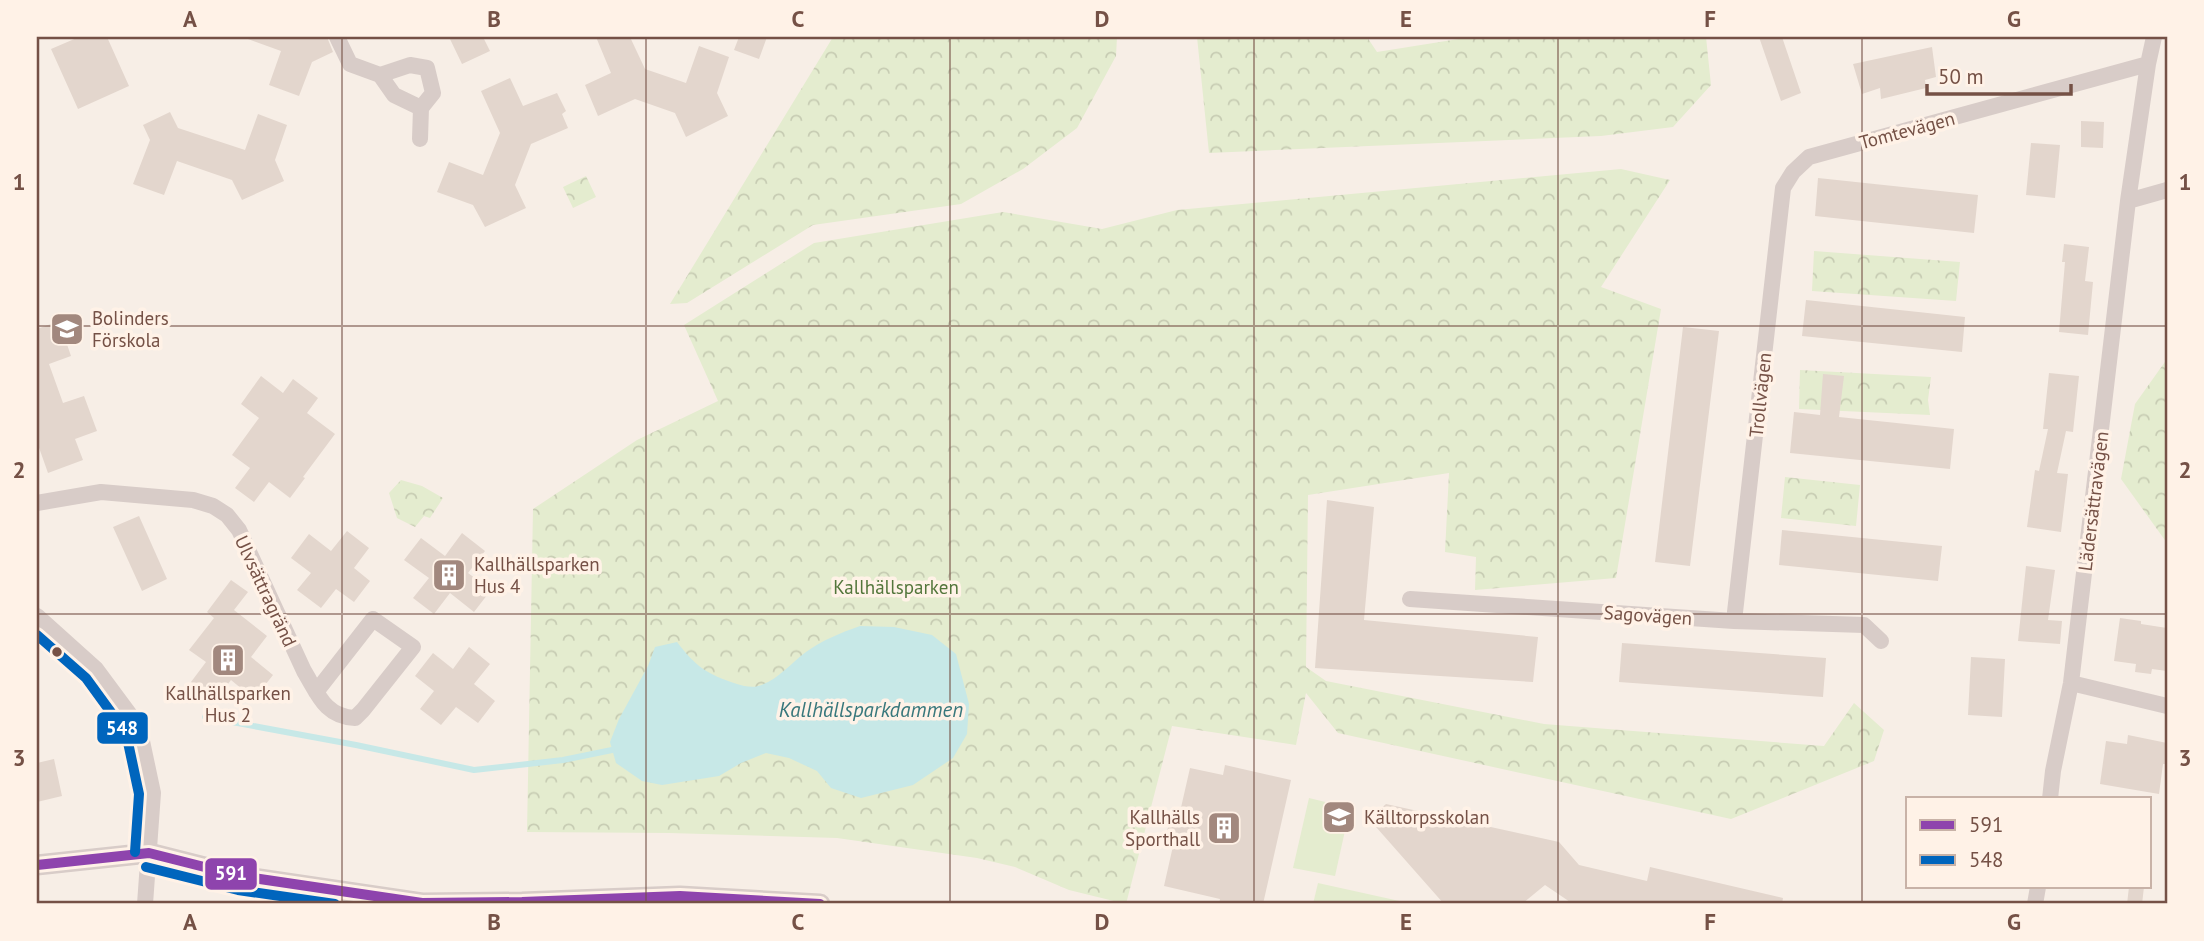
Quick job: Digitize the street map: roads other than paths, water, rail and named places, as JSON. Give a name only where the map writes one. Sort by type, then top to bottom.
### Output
[{"type":"street","points":[[337,37],[350,64],[380,75],[394,95],[421,108]]},
{"type":"street","name":"Lädersättravägen","points":[[2050,797],[2071,683],[2128,201],[2154,37]]},
{"type":"street","name":"Tomtevägen","points":[[1793,172],[1809,157],[2148,64]]},
{"type":"street","points":[[380,75],[410,65],[428,68],[433,93],[421,108],[420,139]]},
{"type":"street","name":"Trollvägen","points":[[1734,621],[1783,188],[1793,172]]},
{"type":"street","points":[[2128,201],[2167,190]]},
{"type":"street","name":"Ulvsättragränd","points":[[37,503],[101,492],[192,500],[213,506],[227,515],[239,530],[304,671],[316,692],[329,710],[341,717],[355,718],[413,648],[373,618],[316,692]]},
{"type":"street","name":"Sagovägen","points":[[1410,599],[1734,621],[1864,625],[1881,641]]},
{"type":"street","points":[[37,616],[96,669],[139,727],[153,793],[145,904]]},
{"type":"street","points":[[2071,683],[2167,706]]},
{"type":"street","points":[[37,865],[149,853],[240,876],[422,902],[522,902],[680,896],[820,904]]},
{"type":"water","name":"Kallhällsparkdammen","points":[[860,626],[894,627],[932,635],[956,654],[969,704],[967,734],[953,758],[913,785],[861,798],[831,788],[817,771],[789,758],[766,753],[719,776],[662,785],[642,781],[616,763],[610,742],[655,647],[677,642],[696,663],[710,673],[739,685],[756,687],[771,680],[819,644]]},
{"type":"waterway","points":[[205,717],[474,770],[563,760],[612,750]]},
{"type":"place","name":"Bolinders Förskola","points":[[67,329]]},
{"type":"place","name":"Kallhällsparken Hus 4","points":[[449,575]]},
{"type":"place","name":"Kallhällsparken Hus 2","points":[[228,660]]},
{"type":"place","name":"Källtorpsskolan","points":[[1339,817]]},
{"type":"place","name":"Kallhälls Sporthall","points":[[1224,828]]},
{"type":"park label","name":"Kallhällsparken","points":[[896,587]]}]
